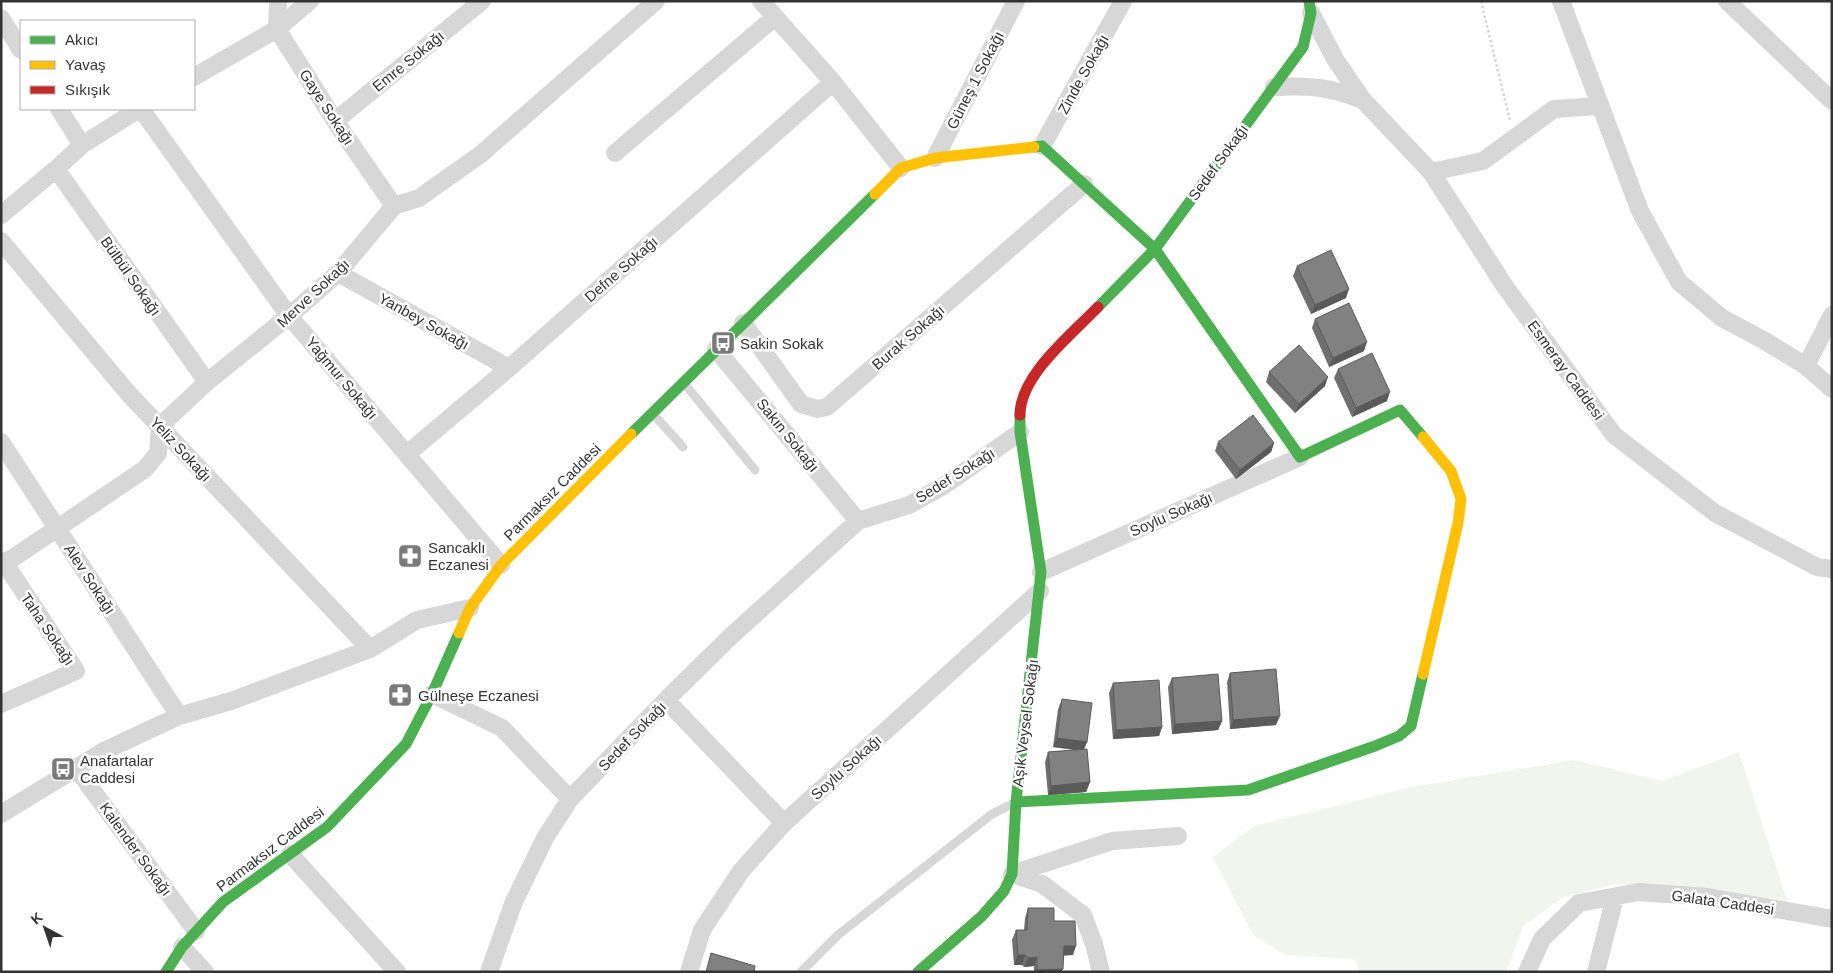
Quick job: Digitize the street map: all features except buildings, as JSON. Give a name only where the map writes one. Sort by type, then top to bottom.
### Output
[{"type":"street","points":[[276,29],[278,1]]},
{"type":"street","points":[[195,76],[276,29],[310,1]]},
{"type":"street","name":"Emre Sokağı","points":[[335,121],[482,1]]},
{"type":"street","points":[[394,206],[419,198],[481,154],[656,1]]},
{"type":"street","points":[[761,1],[833,82],[901,168],[935,158],[1042,146],[1155,249],[1300,457],[1400,410],[1451,470],[1461,499],[1458,523],[1411,726],[1398,736],[1375,746],[1248,790],[1016,802]]},
{"type":"street","name":"Zinde Sokağı","points":[[1042,146],[1124,1]]},
{"type":"street","points":[[1561,1],[1640,211],[1679,282],[1722,318],[1806,366],[1832,389]]},
{"type":"street","points":[[1728,1],[1832,101]]},
{"type":"street","name":"Güneş 1 Sokağı","points":[[935,158],[1014,2]]},
{"type":"street","name":"Sedef Sokağı","points":[[490,972],[513,904],[545,838],[570,799],[666,700],[729,638],[858,522],[909,505],[945,485],[1020,432],[1020,409],[1028,385],[1046,360],[1155,249],[1303,47],[1310,7]]},
{"type":"street","name":"Esmeray Caddesi","points":[[1310,7],[1336,59],[1363,100],[1431,172],[1506,288],[1614,435],[1715,513],[1817,567],[1832,570]]},
{"type":"street","points":[[1,18],[20,48]]},
{"type":"street","points":[[614,152],[775,18]]},
{"type":"street","name":"Gaye Sokağı","points":[[276,29],[335,121],[394,206]]},
{"type":"street","name":"Defne Sokağı","points":[[407,454],[509,368],[833,82]]},
{"type":"street","name":"Esmeray Caddesi","points":[[1274,86],[1304,85],[1336,90],[1363,100]]},
{"type":"street","points":[[1431,172],[1483,161],[1554,109],[1600,106]]},
{"type":"street","points":[[60,110],[82,145]]},
{"type":"street","points":[[1,215],[56,170],[82,145],[138,110]]},
{"type":"street","name":"Yağmur Sokağı","points":[[141,110],[290,316],[500,565]]},
{"type":"street","name":"Parmaksız Caddesi","points":[[166,972],[182,947],[222,902],[327,828],[406,744],[432,694],[470,608],[500,565],[716,349],[901,168]]},
{"type":"street","name":"Bülbül Sokağı","points":[[56,170],[207,382]]},
{"type":"street","name":"Burak Sokağı","points":[[743,323],[801,404],[816,409],[827,407],[1084,184]]},
{"type":"street","name":"Merve Sokağı","points":[[160,426],[207,382],[290,316],[338,273],[394,206]]},
{"type":"street","name":"Yeliz Sokağı","points":[[1,241],[128,393],[370,649]]},
{"type":"street","name":"Yanbey Sokağı","points":[[338,273],[509,368]]},
{"type":"street","points":[[1806,366],[1832,315]]},
{"type":"street","name":"Sakın Sokağı","points":[[716,349],[858,522]]},
{"type":"street","points":[[2,563],[145,469],[158,453],[160,426]]},
{"type":"street","name":"Aşık Veysel Sokağı","points":[[1012,874],[1016,802],[1042,572],[1020,432]]},
{"type":"street","name":"Alev Sokağı","points":[[1,442],[179,716]]},
{"type":"street","name":"Soylu Sokağı","points":[[1042,572],[1300,457]]},
{"type":"street","name":"Taha Sokağı","points":[[1,704],[76,671],[2,563]]},
{"type":"street","name":"Soylu Sokağı","points":[[689,972],[702,930],[741,871],[784,823],[1040,591]]},
{"type":"street","points":[[1,814],[104,751],[179,716],[231,701],[370,649],[417,620],[470,608]]},
{"type":"street","points":[[432,694],[502,728],[570,799]]},
{"type":"street","points":[[666,700],[784,823]]},
{"type":"street","name":"Kalender Sokağı","points":[[76,768],[196,931]]},
{"type":"street","points":[[918,972],[982,916],[1004,891],[1012,874],[1112,841],[1178,836]]},
{"type":"street","points":[[290,854],[397,972]]},
{"type":"street","points":[[1012,874],[1042,884],[1083,915],[1094,944],[1101,972]]},
{"type":"street","name":"Galata Caddesi","points":[[1527,972],[1542,939],[1579,903],[1615,896],[1639,892],[1708,897],[1832,919]]},
{"type":"street","points":[[1596,972],[1615,896]]},
{"type":"street","points":[[182,947],[205,972]]},
{"type":"lane","points":[[683,382],[755,470]]},
{"type":"lane","points":[[652,413],[683,448]]},
{"type":"lane","points":[[801,972],[838,935],[992,814],[1016,802]]},
{"type":"path","points":[[1481,1],[1514,138]]},
{"type":"shaded area","points":[[1739,752],[1788,903],[1694,889],[1616,884],[1564,897],[1523,926],[1506,972],[1360,972],[1354,959],[1285,955],[1253,935],[1213,857],[1254,826],[1407,788],[1574,760],[1663,781]]},
{"type":"traffic: fast","points":[[1098,307],[1155,249],[1303,47],[1311,13],[1309,1]]},
{"type":"traffic: fast","points":[[1034,147],[1042,146],[1155,249],[1300,457],[1400,410],[1423,437]]},
{"type":"traffic: fast","points":[[631,434],[875,194]]},
{"type":"traffic: fast","points":[[918,972],[982,916],[1004,891],[1012,874],[1016,802],[1041,572],[1020,432],[1020,415]]},
{"type":"traffic: fast","points":[[166,972],[182,947],[223,902],[327,827],[406,744],[432,694],[459,633]]},
{"type":"traffic: fast","points":[[1016,802],[1248,790],[1399,736],[1411,726],[1423,674]]},
{"type":"traffic: slow","points":[[875,194],[901,168],[935,158],[1034,147]]},
{"type":"traffic: slow","points":[[459,633],[470,608],[501,565],[631,434]]},
{"type":"traffic: slow","points":[[1423,437],[1451,471],[1461,499],[1458,523],[1423,674]]},
{"type":"traffic: jam","points":[[1020,415],[1022,400],[1038,370],[1062,342],[1098,307]]},
{"type":"place","name":"Sakin Sokak","points":[[723,343]]},
{"type":"place","name":"Sancaklı Eczanesi","points":[[410,556]]},
{"type":"place","name":"Gülneşe Eczanesi","points":[[400,695]]},
{"type":"place","name":"Anafartalar Caddesi","points":[[63,769]]}]
